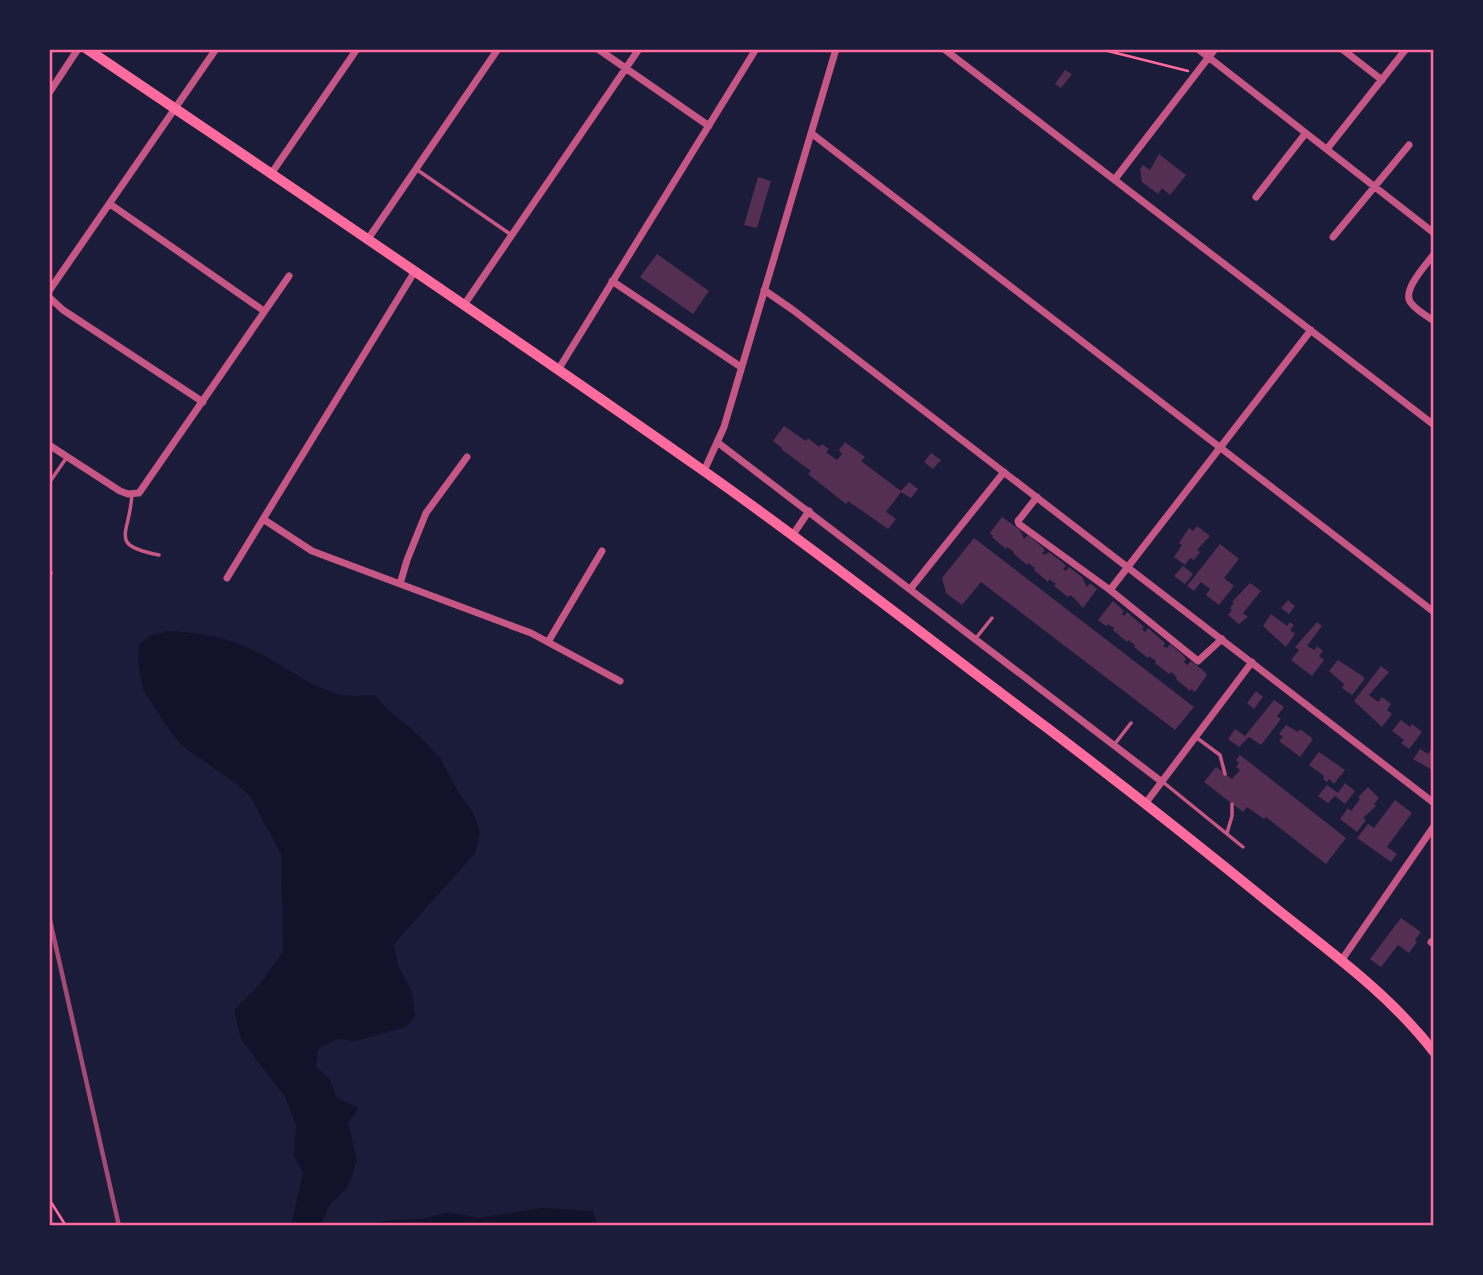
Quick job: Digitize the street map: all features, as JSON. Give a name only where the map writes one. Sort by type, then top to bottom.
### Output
[{"type":"main road","points":[[86,49],[415,271],[704,471],[792,536],[1145,804],[1341,961],[1394,1008],[1434,1052]]},
{"type":"street","points":[[49,93],[78,49]]},
{"type":"street","points":[[49,291],[216,49]]},
{"type":"street","points":[[271,173],[357,49]]},
{"type":"street","points":[[368,239],[498,49]]},
{"type":"street","points":[[598,49],[709,126]]},
{"type":"street","points":[[464,305],[639,49]]},
{"type":"street","points":[[558,370],[756,49]]},
{"type":"street","points":[[704,471],[717,442],[741,367],[836,49]]},
{"type":"street","points":[[944,49],[1434,425]]},
{"type":"street","points":[[1198,49],[1434,233]]},
{"type":"street","points":[[1115,179],[1215,49]]},
{"type":"street","points":[[1342,49],[1382,80]]},
{"type":"street","points":[[1327,149],[1406,49]]},
{"type":"street","points":[[811,132],[1434,612]]},
{"type":"street","points":[[1256,197],[1305,134]]},
{"type":"street","points":[[1333,237],[1409,145]]},
{"type":"street","points":[[110,204],[264,311]]},
{"type":"street","points":[[1434,254],[1410,287],[1408,298],[1410,303],[1434,321]]},
{"type":"street","points":[[227,578],[415,271]]},
{"type":"street","points":[[49,445],[121,491],[132,494],[141,491],[289,276]]},
{"type":"street","points":[[612,281],[741,367]]},
{"type":"street","points":[[764,290],[1434,803]]},
{"type":"street","points":[[49,297],[63,310],[203,402]]},
{"type":"street","points":[[1110,590],[1311,330]]},
{"type":"street","points":[[717,442],[1162,782]]},
{"type":"street","points":[[400,584],[426,513],[467,457]]},
{"type":"street","points":[[911,588],[1004,472]]},
{"type":"street","points":[[1037,497],[1018,521],[1019,524],[1110,590],[1197,660],[1200,661],[1222,639]]},
{"type":"street","points":[[792,536],[809,511]]},
{"type":"street","points":[[262,519],[312,551],[531,634],[620,681]]},
{"type":"street","points":[[548,642],[602,551]]},
{"type":"street","points":[[1145,804],[1252,662]]},
{"type":"street","points":[[1341,961],[1434,826]]},
{"type":"lane","points":[[416,169],[512,235]]},
{"type":"lane","points":[[49,483],[67,457]]},
{"type":"lane","points":[[132,494],[125,534],[127,543],[133,548],[159,555]]},
{"type":"lane","points":[[976,638],[992,618]]},
{"type":"lane","points":[[1113,746],[1130,723]]},
{"type":"lane","points":[[1195,737],[1220,755],[1225,774]]},
{"type":"lane","points":[[1162,782],[1242,847]]},
{"type":"lane","points":[[1227,834],[1232,804]]},
{"type":"path","points":[[1100,49],[1198,73]]},
{"type":"path","points":[[49,1199],[66,1226]]},
{"type":"shaded area","points":[[169,631],[235,643],[329,691],[342,695],[375,695],[440,758],[460,795],[474,814],[480,832],[475,853],[394,944],[398,966],[412,992],[415,1016],[406,1027],[355,1041],[337,1039],[318,1049],[316,1067],[330,1080],[337,1098],[359,1108],[348,1122],[357,1160],[348,1187],[329,1206],[320,1226],[291,1226],[303,1172],[294,1156],[296,1125],[285,1097],[241,1039],[234,1010],[259,985],[283,952],[281,854],[250,796],[181,745],[143,689],[138,662],[139,644],[152,635]]},
{"type":"shaded area","points":[[541,1208],[593,1211],[597,1225],[356,1226],[422,1219],[448,1212],[479,1218]]},
{"type":"building","points":[[1065,70],[1072,74],[1061,88],[1055,84]]},
{"type":"building","points":[[1159,154],[1186,175],[1170,195],[1162,188],[1158,194],[1142,182],[1140,169],[1143,165],[1150,170]]},
{"type":"building","points":[[758,177],[771,181],[757,228],[744,225]]},
{"type":"building","points":[[657,254],[709,291],[693,314],[640,277]]},
{"type":"building","points":[[784,426],[806,441],[808,438],[819,447],[822,444],[829,449],[826,452],[837,460],[842,454],[839,450],[845,442],[865,457],[861,461],[901,491],[909,482],[918,489],[911,498],[901,492],[886,512],[896,519],[888,529],[848,501],[846,504],[808,474],[811,471],[781,449],[773,441]]},
{"type":"building","points":[[931,453],[941,460],[933,469],[924,462]]},
{"type":"building","points":[[1002,517],[1020,530],[1024,539],[1028,535],[1041,546],[1045,550],[1042,553],[1045,555],[1049,552],[1062,562],[1066,566],[1063,569],[1066,571],[1069,567],[1082,577],[1087,587],[1090,583],[1097,589],[1083,608],[1074,598],[1070,595],[1068,597],[1054,586],[1056,584],[1049,579],[1048,582],[1035,568],[1028,563],[1027,565],[992,537],[990,533]]},
{"type":"building","points":[[1197,526],[1210,536],[1197,550],[1200,552],[1194,560],[1190,558],[1185,565],[1174,557],[1189,528],[1193,531]]},
{"type":"building","points":[[974,538],[1194,707],[1175,730],[981,582],[962,605],[946,593],[942,578]]},
{"type":"building","points":[[1220,544],[1239,559],[1224,578],[1234,586],[1219,605],[1206,595],[1210,589],[1201,582],[1194,591],[1187,586]]},
{"type":"building","points":[[1183,566],[1193,574],[1185,584],[1174,576]]},
{"type":"building","points":[[1250,583],[1261,591],[1243,613],[1248,617],[1239,624],[1228,615],[1232,610],[1232,602]]},
{"type":"building","points":[[1288,600],[1295,606],[1289,614],[1281,608]]},
{"type":"building","points":[[1113,601],[1124,611],[1124,616],[1127,612],[1144,627],[1142,629],[1145,632],[1148,628],[1165,643],[1163,646],[1167,648],[1170,644],[1183,655],[1187,665],[1191,661],[1204,671],[1207,675],[1195,692],[1191,689],[1190,691],[1177,677],[1171,672],[1169,674],[1149,656],[1148,658],[1134,647],[1135,645],[1128,640],[1127,642],[1114,628],[1098,620]]},
{"type":"building","points":[[1271,614],[1287,626],[1290,622],[1294,625],[1290,630],[1295,634],[1286,647],[1263,626]]},
{"type":"building","points":[[1317,622],[1322,626],[1307,646],[1315,650],[1317,646],[1323,651],[1319,656],[1324,660],[1312,676],[1291,660],[1299,650],[1295,647]]},
{"type":"building","points":[[1338,660],[1364,677],[1352,695],[1342,688],[1344,684],[1329,671]]},
{"type":"building","points":[[1381,666],[1389,672],[1369,695],[1378,702],[1382,697],[1391,704],[1387,710],[1392,714],[1382,727],[1354,701]]},
{"type":"building","points":[[1256,691],[1263,697],[1254,709],[1247,703]]},
{"type":"building","points":[[1274,700],[1284,707],[1277,716],[1281,719],[1261,745],[1249,737],[1239,747],[1228,739],[1235,729],[1245,736]]},
{"type":"building","points":[[1401,720],[1422,732],[1409,749],[1401,743],[1404,740],[1392,731]]},
{"type":"building","points":[[1286,725],[1298,732],[1300,729],[1313,739],[1300,757],[1279,741],[1283,737],[1279,734]]},
{"type":"building","points":[[1434,745],[1434,771],[1413,759],[1420,749],[1428,754]]},
{"type":"building","points":[[1319,752],[1345,770],[1334,784],[1329,779],[1327,782],[1323,779],[1324,776],[1309,765]]},
{"type":"building","points":[[1240,755],[1346,838],[1326,864],[1266,817],[1264,819],[1247,807],[1243,812],[1204,782],[1216,767],[1232,779],[1240,770],[1236,767],[1239,763],[1236,760]]},
{"type":"building","points":[[1345,783],[1355,791],[1345,804],[1335,796],[1328,803],[1318,796],[1327,785],[1338,793]]},
{"type":"building","points":[[1368,787],[1379,798],[1374,804],[1376,806],[1363,818],[1366,820],[1357,832],[1340,819],[1348,808],[1351,811],[1360,799],[1358,797]]},
{"type":"building","points":[[1395,800],[1412,813],[1387,847],[1397,854],[1391,862],[1357,838],[1368,824],[1374,828]]},
{"type":"building","points":[[1401,918],[1421,932],[1415,940],[1417,942],[1409,953],[1398,945],[1381,967],[1370,959]]},
{"type":"railway","points":[[49,916],[119,1226]]}]
